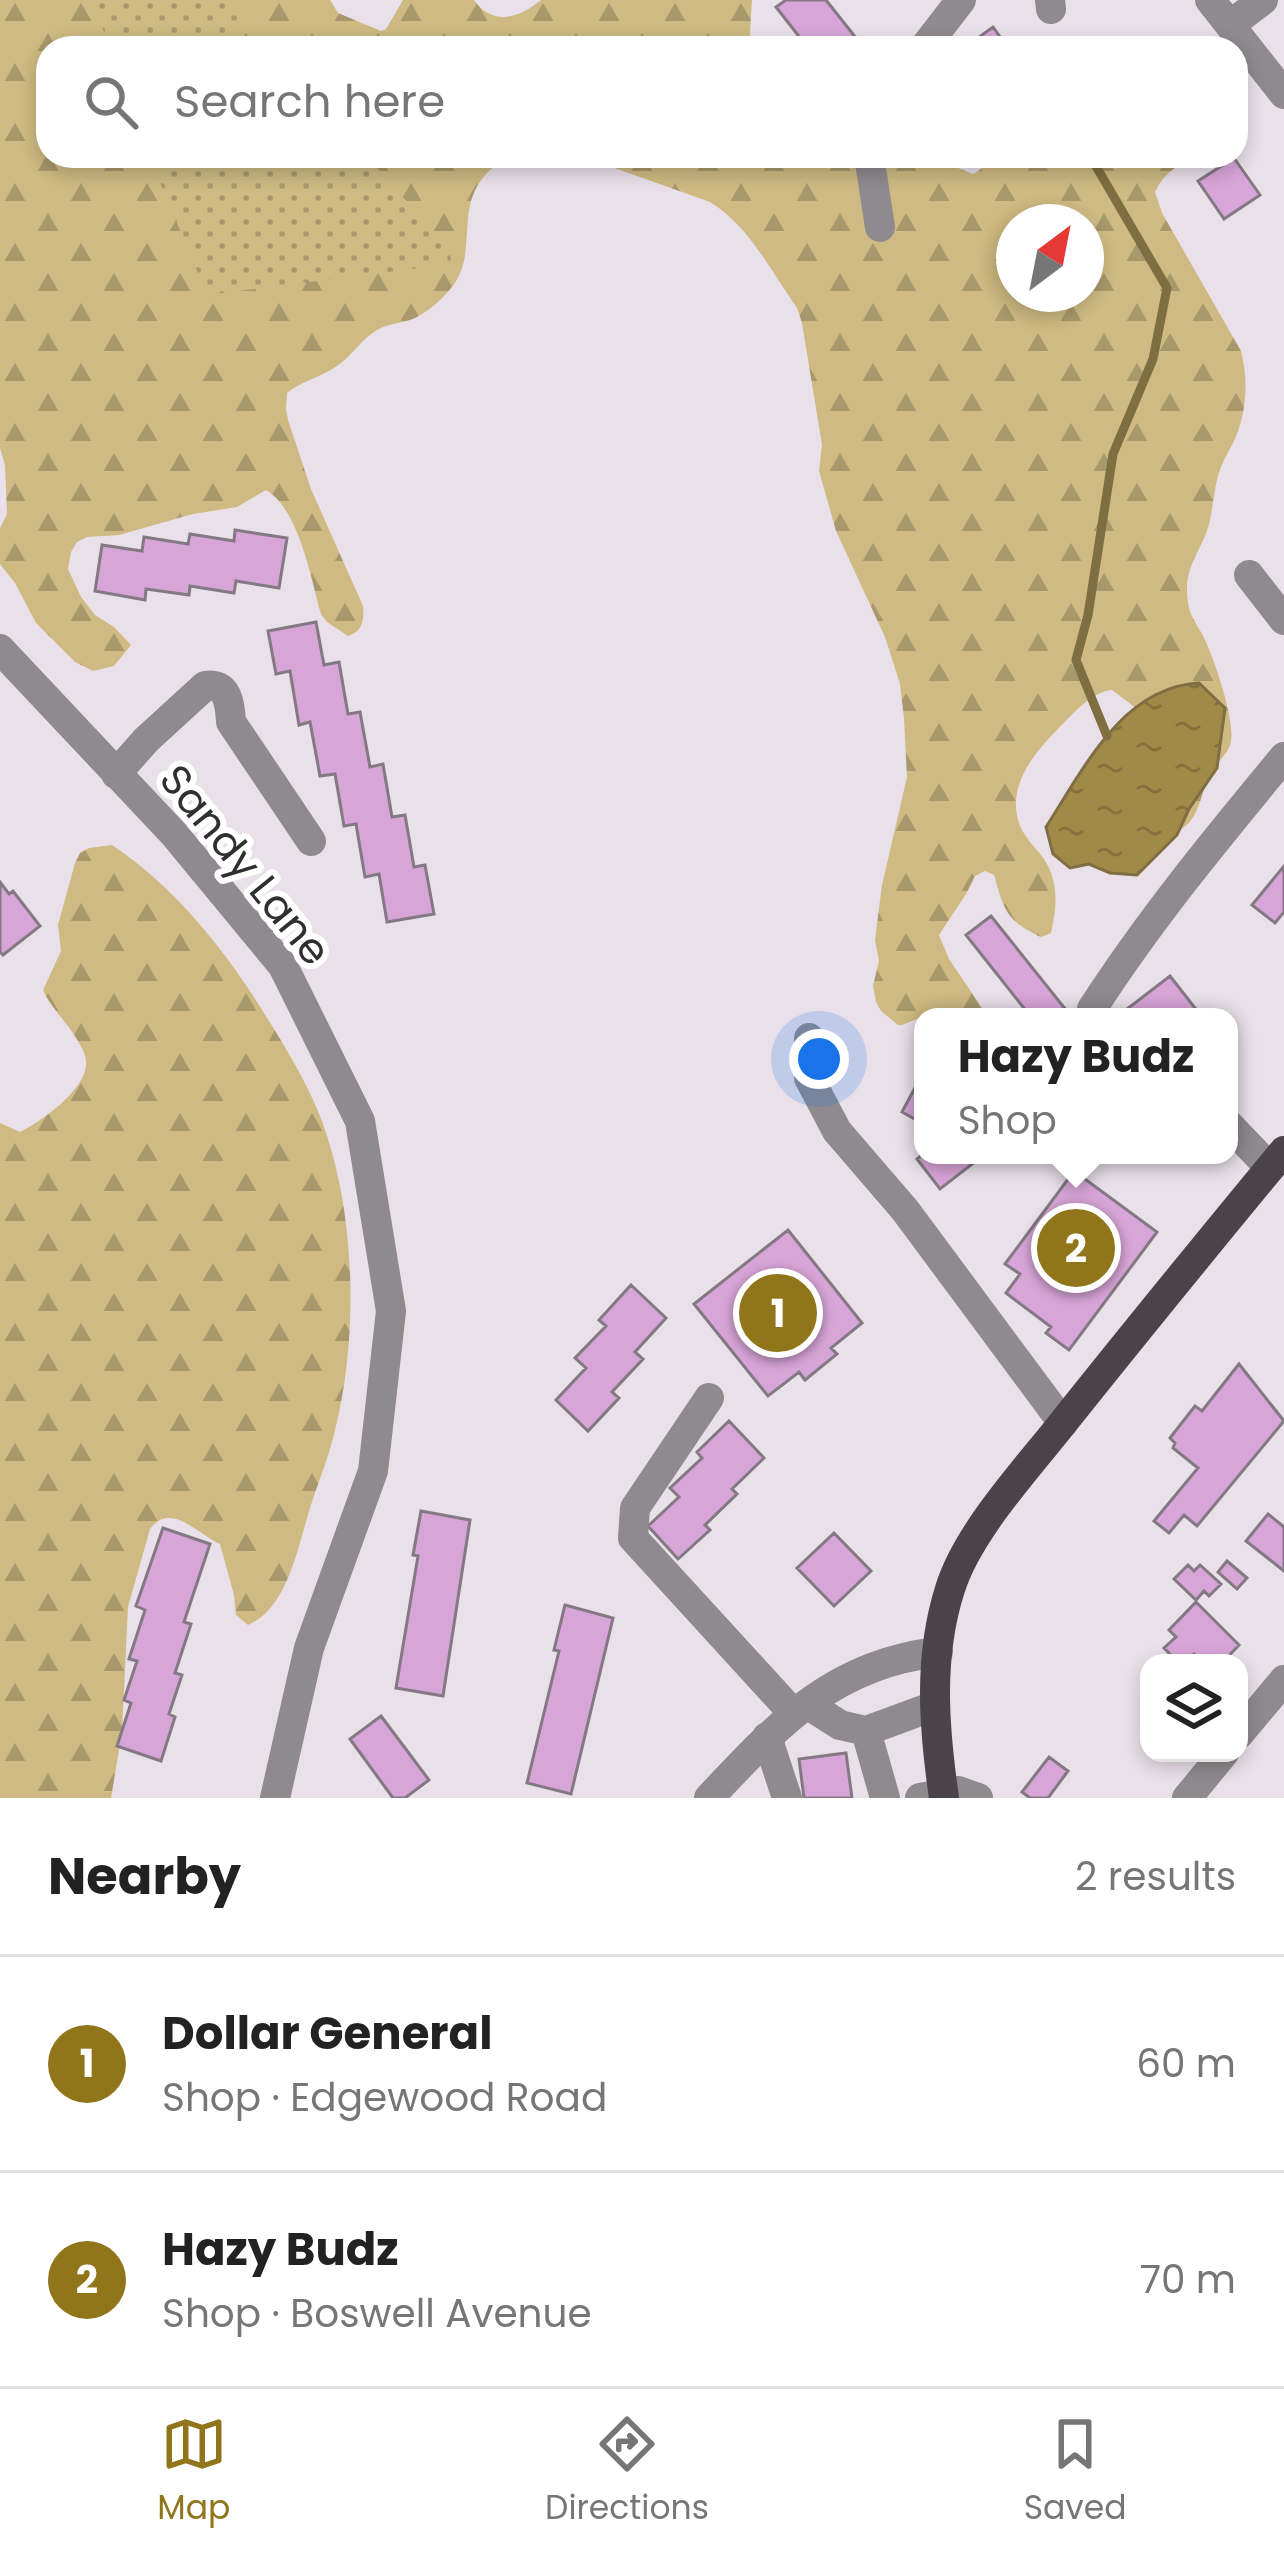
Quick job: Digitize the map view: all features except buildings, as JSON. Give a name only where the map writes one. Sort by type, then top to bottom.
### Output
[{"type":"main road","points":[[936,1796],[938,1652],[946,1603],[963,1559],[1063,1423],[1277,1159]]},
{"type":"street","points":[[933,36],[961,0]]},
{"type":"street","points":[[1210,0],[1239,36]]},
{"type":"street","points":[[1230,25],[1263,0]]},
{"type":"street","points":[[1248,48],[1284,94]]},
{"type":"street","points":[[870,168],[880,227]]},
{"type":"street","points":[[1249,574],[1284,620]]},
{"type":"street","name":"Sandy Lane","points":[[0,649],[174,834],[283,966],[360,1121],[391,1311],[373,1472],[309,1648],[275,1798]]},
{"type":"street","points":[[116,774],[186,703],[214,684],[230,701],[231,722],[311,841]]},
{"type":"street","points":[[1094,1008],[1128,953],[1284,757]]},
{"type":"street","points":[[809,1038],[809,1078],[837,1131],[892,1192],[1063,1423]]},
{"type":"street","points":[[1238,1131],[1277,1159]]},
{"type":"street","points":[[709,1398],[635,1508],[633,1538],[800,1709],[866,1731],[934,1706]]},
{"type":"street","points":[[709,1798],[800,1709],[858,1672],[938,1652]]},
{"type":"street","points":[[1248,1724],[1284,1680]]},
{"type":"street","points":[[866,1731],[885,1798]]},
{"type":"street","points":[[766,1738],[787,1798]]},
{"type":"street","points":[[1187,1798],[1217,1762]]},
{"type":"street","points":[[936,1796],[958,1791],[978,1798]]},
{"type":"green space","points":[[0,0],[330,0],[338,13],[381,31],[403,0],[474,0],[489,14],[506,17],[541,0],[752,0],[750,36],[36,36],[36,168],[493,168],[476,189],[464,260],[445,295],[415,318],[373,332],[337,366],[287,393],[288,420],[311,489],[363,606],[363,621],[353,634],[348,636],[321,614],[295,528],[266,490],[237,507],[77,542],[68,569],[81,597],[131,645],[114,666],[93,671],[75,662],[36,623],[0,564],[0,528],[7,514],[0,448]]},
{"type":"green space","points":[[92,0],[231,0],[246,17],[225,36],[106,36]]},
{"type":"green space","points":[[154,168],[377,168],[450,251],[451,264],[207,295]]},
{"type":"green space","points":[[614,168],[958,168],[973,174],[982,168],[1175,168],[1155,192],[1162,213],[1241,351],[1245,403],[1218,475],[1207,531],[1187,583],[1190,610],[1222,687],[1231,741],[1209,774],[1194,816],[1176,832],[1140,711],[1112,690],[1090,699],[1049,738],[1024,773],[1016,800],[1021,828],[1052,877],[1051,933],[1041,937],[1014,920],[994,875],[985,871],[975,876],[939,935],[982,1008],[914,1008],[914,1020],[898,1025],[876,1002],[873,986],[879,961],[875,940],[882,885],[907,777],[900,684],[885,637],[836,531],[819,471],[822,445],[797,308],[758,250],[710,202]]},
{"type":"green space","points":[[112,845],[155,878],[212,939],[267,1018],[314,1102],[332,1152],[347,1231],[348,1354],[330,1450],[289,1574],[273,1605],[248,1625],[236,1615],[220,1544],[184,1522],[158,1521],[150,1529],[128,1607],[122,1732],[111,1798],[0,1798],[0,1123],[20,1132],[29,1127],[60,1104],[83,1075],[83,1051],[43,990],[61,951],[58,925],[75,863],[89,848]]},
{"type":"water","points":[[1199,683],[1225,708],[1217,768],[1177,835],[1137,875],[1110,873],[1089,864],[1070,868],[1053,854],[1046,827],[1090,757],[1148,699]]},
{"type":"waterway","points":[[1097,168],[1167,288],[1153,359],[1113,454],[1088,615],[1076,660],[1107,736]]},
{"type":"place","name":"Hazy Budz","points":[[1076,1248]]},
{"type":"place","name":"Dollar General","points":[[778,1313]]}]
